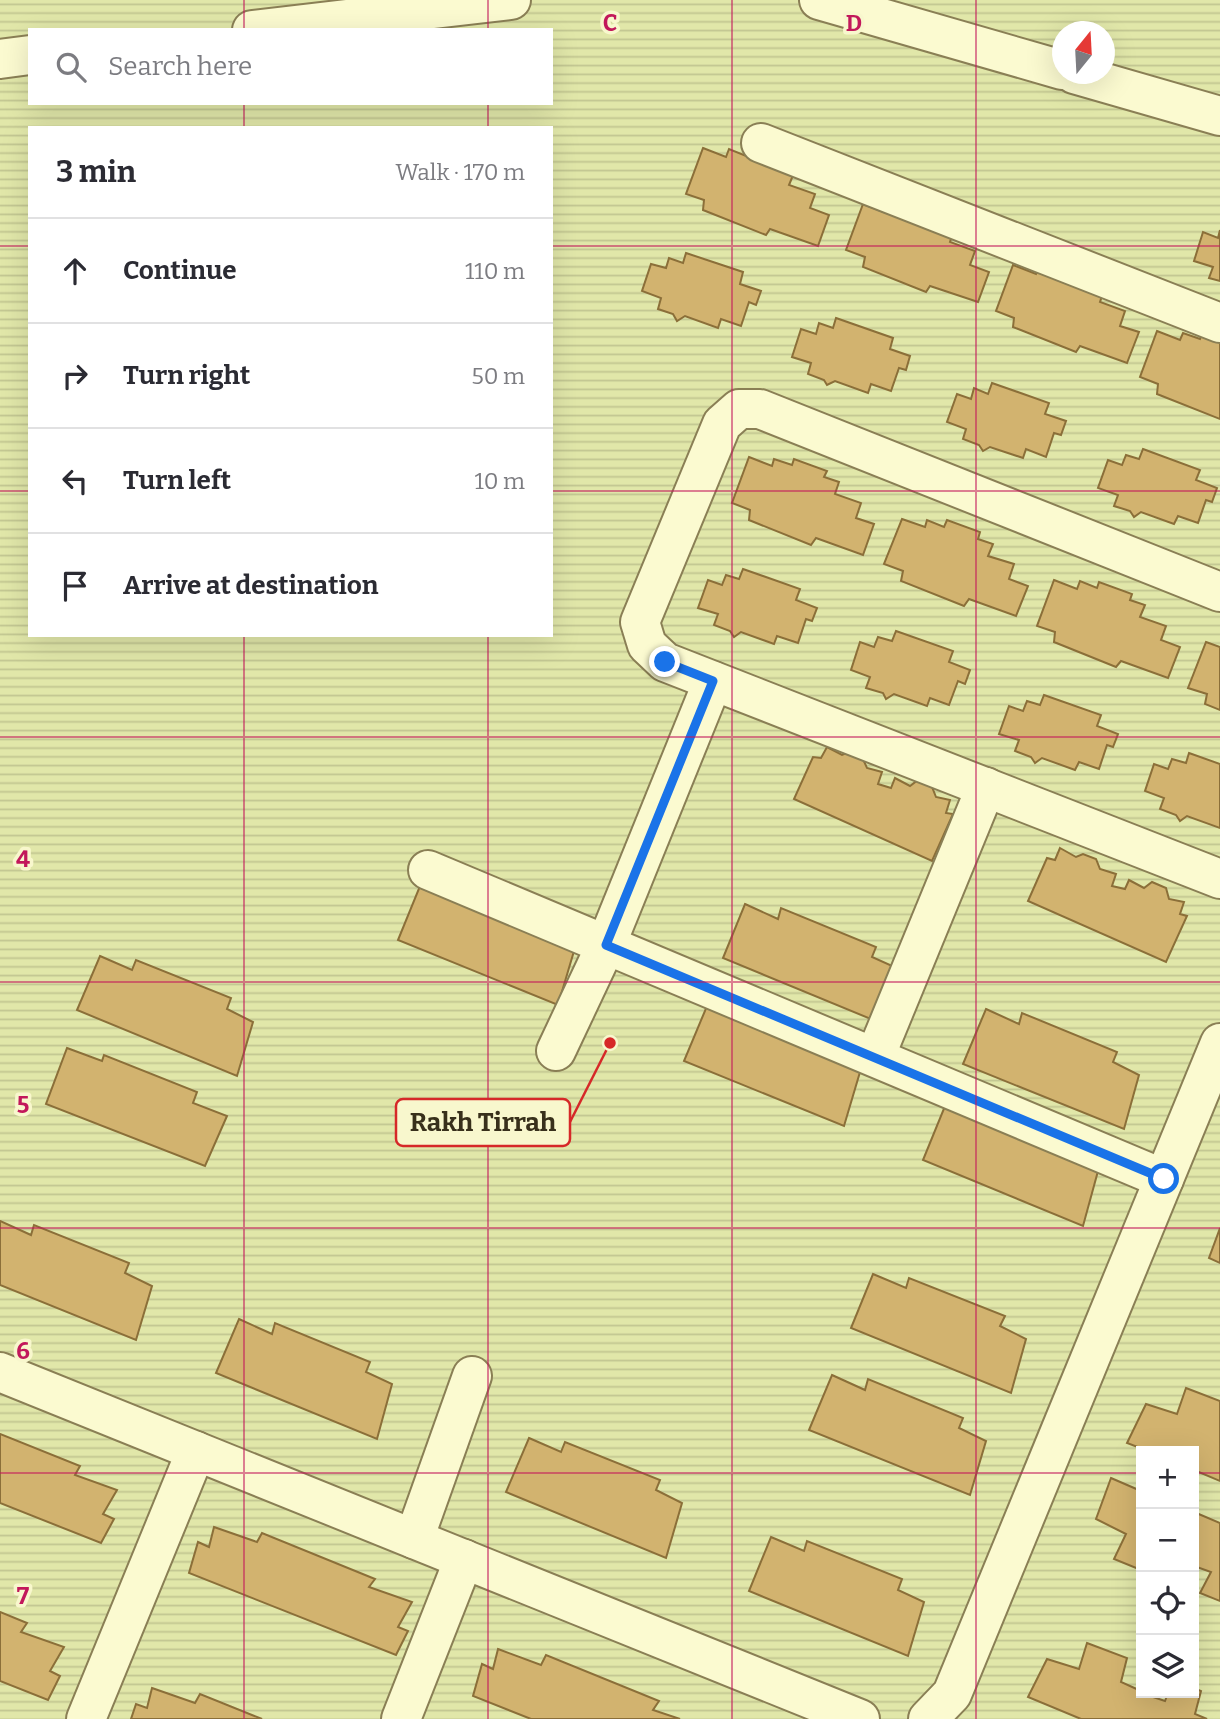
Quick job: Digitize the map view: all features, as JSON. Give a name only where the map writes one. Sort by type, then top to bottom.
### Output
[{"type":"street","points":[[270,28],[511,0]]},
{"type":"street","points":[[819,0],[1052,67]]},
{"type":"street","points":[[0,59],[28,55]]},
{"type":"street","points":[[1109,84],[1220,116]]},
{"type":"street","points":[[761,143],[1220,323]]},
{"type":"street","points":[[1220,592],[760,409],[739,409],[722,424],[640,622],[647,645],[665,662],[1220,879]]},
{"type":"street","points":[[556,1051],[606,945],[713,681]]},
{"type":"street","points":[[875,1057],[986,787]]},
{"type":"street","points":[[428,870],[1164,1179]]},
{"type":"street","points":[[928,1719],[951,1694],[1220,1043]]},
{"type":"street","points":[[0,1372],[860,1719]]},
{"type":"street","points":[[414,1539],[472,1376]]},
{"type":"street","points":[[86,1719],[196,1451]]},
{"type":"street","points":[[401,1719],[464,1559]]},
{"type":"green space","points":[[0,0],[1220,0],[1220,1719],[0,1719]]},
{"type":"building","points":[[703,148],[726,157],[729,149],[746,156],[748,150],[794,173],[789,185],[815,194],[810,208],[829,215],[818,246],[770,229],[766,235],[703,210],[704,200],[686,194]]},
{"type":"building","points":[[863,204],[886,213],[889,206],[954,230],[950,242],[975,251],[970,265],[989,272],[978,302],[930,286],[926,292],[863,267],[865,257],[846,250]]},
{"type":"building","points":[[1220,230],[1220,281],[1209,278],[1213,267],[1194,261],[1203,232],[1218,238]]},
{"type":"building","points":[[686,253],[743,272],[740,284],[761,291],[756,305],[749,302],[741,326],[721,319],[718,328],[685,316],[677,321],[673,314],[658,309],[661,298],[642,291],[651,264],[666,268],[669,258],[683,263]]},
{"type":"building","points":[[1013,265],[1036,274],[1039,267],[1104,290],[1100,302],[1125,311],[1120,326],[1139,332],[1127,363],[1080,346],[1076,352],[1013,327],[1014,318],[996,311]]},
{"type":"building","points":[[836,318],[893,338],[890,349],[910,356],[906,370],[899,368],[891,391],[871,384],[868,393],[835,381],[827,385],[824,380],[808,374],[811,363],[792,357],[801,329],[816,334],[819,323],[833,328]]},
{"type":"building","points":[[1157,331],[1180,340],[1183,333],[1200,339],[1202,333],[1220,340],[1220,419],[1157,394],[1158,384],[1140,377]]},
{"type":"building","points":[[992,383],[1049,403],[1045,414],[1066,421],[1061,435],[1054,433],[1046,457],[1026,449],[1023,458],[990,447],[983,451],[979,445],[963,439],[966,429],[947,422],[957,394],[971,399],[974,388],[988,394]]},
{"type":"building","points":[[1143,449],[1200,470],[1196,480],[1217,488],[1212,502],[1206,500],[1198,523],[1178,516],[1174,524],[1141,512],[1134,517],[1130,511],[1114,506],[1118,495],[1098,488],[1108,460],[1122,465],[1126,455],[1139,459]]},
{"type":"building","points":[[749,457],[772,466],[774,459],[792,465],[794,459],[827,471],[824,477],[839,482],[835,494],[861,503],[856,518],[874,524],[863,555],[816,538],[811,545],[749,520],[750,510],[732,503]]},
{"type":"building","points":[[902,519],[925,527],[927,520],[944,527],[947,520],[980,532],[978,539],[993,544],[988,556],[1014,564],[1009,579],[1028,586],[1016,616],[969,599],[964,606],[901,581],[903,571],[884,564]]},
{"type":"building","points":[[743,569],[800,589],[796,600],[817,608],[812,621],[806,619],[798,643],[777,636],[774,644],[741,632],[734,637],[730,631],[714,625],[718,614],[698,608],[708,580],[722,585],[726,575],[739,579]]},
{"type":"building","points":[[1054,580],[1077,589],[1080,581],[1097,588],[1099,582],[1132,594],[1130,600],[1145,605],[1140,617],[1166,626],[1161,640],[1180,647],[1168,678],[1121,661],[1116,667],[1054,642],[1055,632],[1037,626]]},
{"type":"building","points":[[896,631],[953,651],[949,662],[970,670],[965,684],[958,681],[949,705],[930,698],[927,706],[894,694],[886,699],[883,693],[866,688],[870,677],[851,670],[860,642],[874,647],[878,637],[892,641]]},
{"type":"building","points":[[1206,642],[1220,647],[1220,710],[1205,704],[1207,694],[1188,688]]},
{"type":"building","points":[[1044,695],[1101,715],[1097,726],[1118,734],[1113,747],[1107,745],[1099,769],[1079,762],[1075,770],[1042,758],[1035,763],[1031,757],[1015,751],[1019,740],[999,734],[1009,706],[1023,711],[1027,701],[1040,705]]},
{"type":"building","points":[[827,747],[842,755],[849,752],[862,757],[867,768],[882,772],[878,784],[891,788],[895,778],[910,786],[918,780],[932,787],[936,797],[950,800],[946,813],[953,814],[932,861],[794,799],[813,757],[821,758]]},
{"type":"building","points":[[1189,753],[1220,764],[1220,828],[1187,816],[1180,821],[1176,815],[1160,809],[1164,798],[1145,791],[1154,764],[1168,769],[1172,759],[1186,763]]},
{"type":"building","points":[[1060,848],[1076,857],[1083,854],[1096,859],[1100,869],[1116,874],[1112,886],[1125,889],[1129,880],[1144,888],[1152,882],[1166,888],[1169,899],[1184,902],[1180,914],[1187,916],[1166,962],[1028,901],[1047,858],[1055,860]]},
{"type":"building","points":[[420,886],[574,951],[558,1005],[398,940]]},
{"type":"building","points":[[745,904],[778,919],[781,908],[876,947],[872,957],[899,969],[883,1024],[723,958]]},
{"type":"building","points":[[100,956],[132,970],[136,960],[231,998],[227,1009],[253,1022],[237,1076],[77,1010]]},
{"type":"building","points":[[707,1006],[860,1072],[844,1126],[684,1061]]},
{"type":"building","points":[[986,1009],[1019,1024],[1022,1013],[1117,1052],[1113,1062],[1139,1075],[1124,1129],[963,1064]]},
{"type":"building","points":[[67,1048],[102,1061],[104,1055],[197,1092],[193,1103],[227,1116],[205,1166],[46,1104]]},
{"type":"building","points":[[945,1106],[1098,1171],[1083,1226],[923,1160]]},
{"type":"building","points":[[0,1221],[31,1235],[34,1225],[129,1263],[125,1273],[152,1286],[136,1340],[0,1285]]},
{"type":"building","points":[[1220,1228],[1220,1263],[1209,1258]]},
{"type":"building","points":[[873,1274],[906,1288],[909,1278],[1005,1316],[1000,1326],[1026,1339],[1011,1393],[851,1328]]},
{"type":"building","points":[[239,1319],[272,1334],[275,1323],[370,1362],[366,1372],[392,1384],[377,1439],[216,1373]]},
{"type":"building","points":[[832,1375],[865,1390],[868,1379],[963,1418],[959,1428],[986,1441],[970,1495],[809,1430]]},
{"type":"building","points":[[1186,1388],[1220,1401],[1220,1481],[1199,1472],[1199,1446],[1136,1446],[1127,1443],[1146,1404],[1177,1414]]},
{"type":"building","points":[[0,1434],[80,1466],[75,1475],[117,1490],[103,1514],[114,1519],[101,1543],[0,1503]]},
{"type":"building","points":[[529,1438],[561,1452],[565,1442],[660,1480],[656,1490],[682,1503],[666,1558],[506,1492]]},
{"type":"building","points":[[1111,1478],[1136,1489],[1136,1568],[1114,1559],[1126,1534],[1096,1519]]},
{"type":"building","points":[[1199,1514],[1220,1523],[1220,1601],[1200,1593],[1211,1572],[1199,1568]]},
{"type":"building","points":[[214,1527],[257,1542],[262,1533],[375,1579],[369,1587],[412,1602],[398,1627],[408,1631],[396,1655],[189,1573],[198,1542],[209,1547]]},
{"type":"building","points":[[771,1537],[804,1551],[807,1541],[902,1579],[898,1590],[924,1602],[908,1656],[749,1591]]},
{"type":"building","points":[[0,1612],[27,1623],[21,1632],[64,1647],[50,1671],[60,1676],[48,1700],[0,1681]]},
{"type":"building","points":[[1087,1643],[1127,1658],[1121,1682],[1136,1689],[1136,1698],[1165,1701],[1166,1698],[1199,1698],[1199,1690],[1201,1691],[1195,1714],[1207,1719],[1081,1719],[1028,1697],[1047,1659],[1079,1669]]},
{"type":"building","points":[[498,1649],[541,1665],[546,1655],[659,1701],[653,1710],[680,1719],[531,1719],[473,1696],[482,1664],[493,1669]]},
{"type":"building","points":[[152,1688],[195,1703],[200,1694],[262,1719],[131,1719],[136,1704],[147,1708]]},
{"type":"place","name":"Rakh Tirrah","points":[[610,1043]]},
{"type":"route","points":[[665,662],[713,681],[606,945],[1164,1179]]}]
